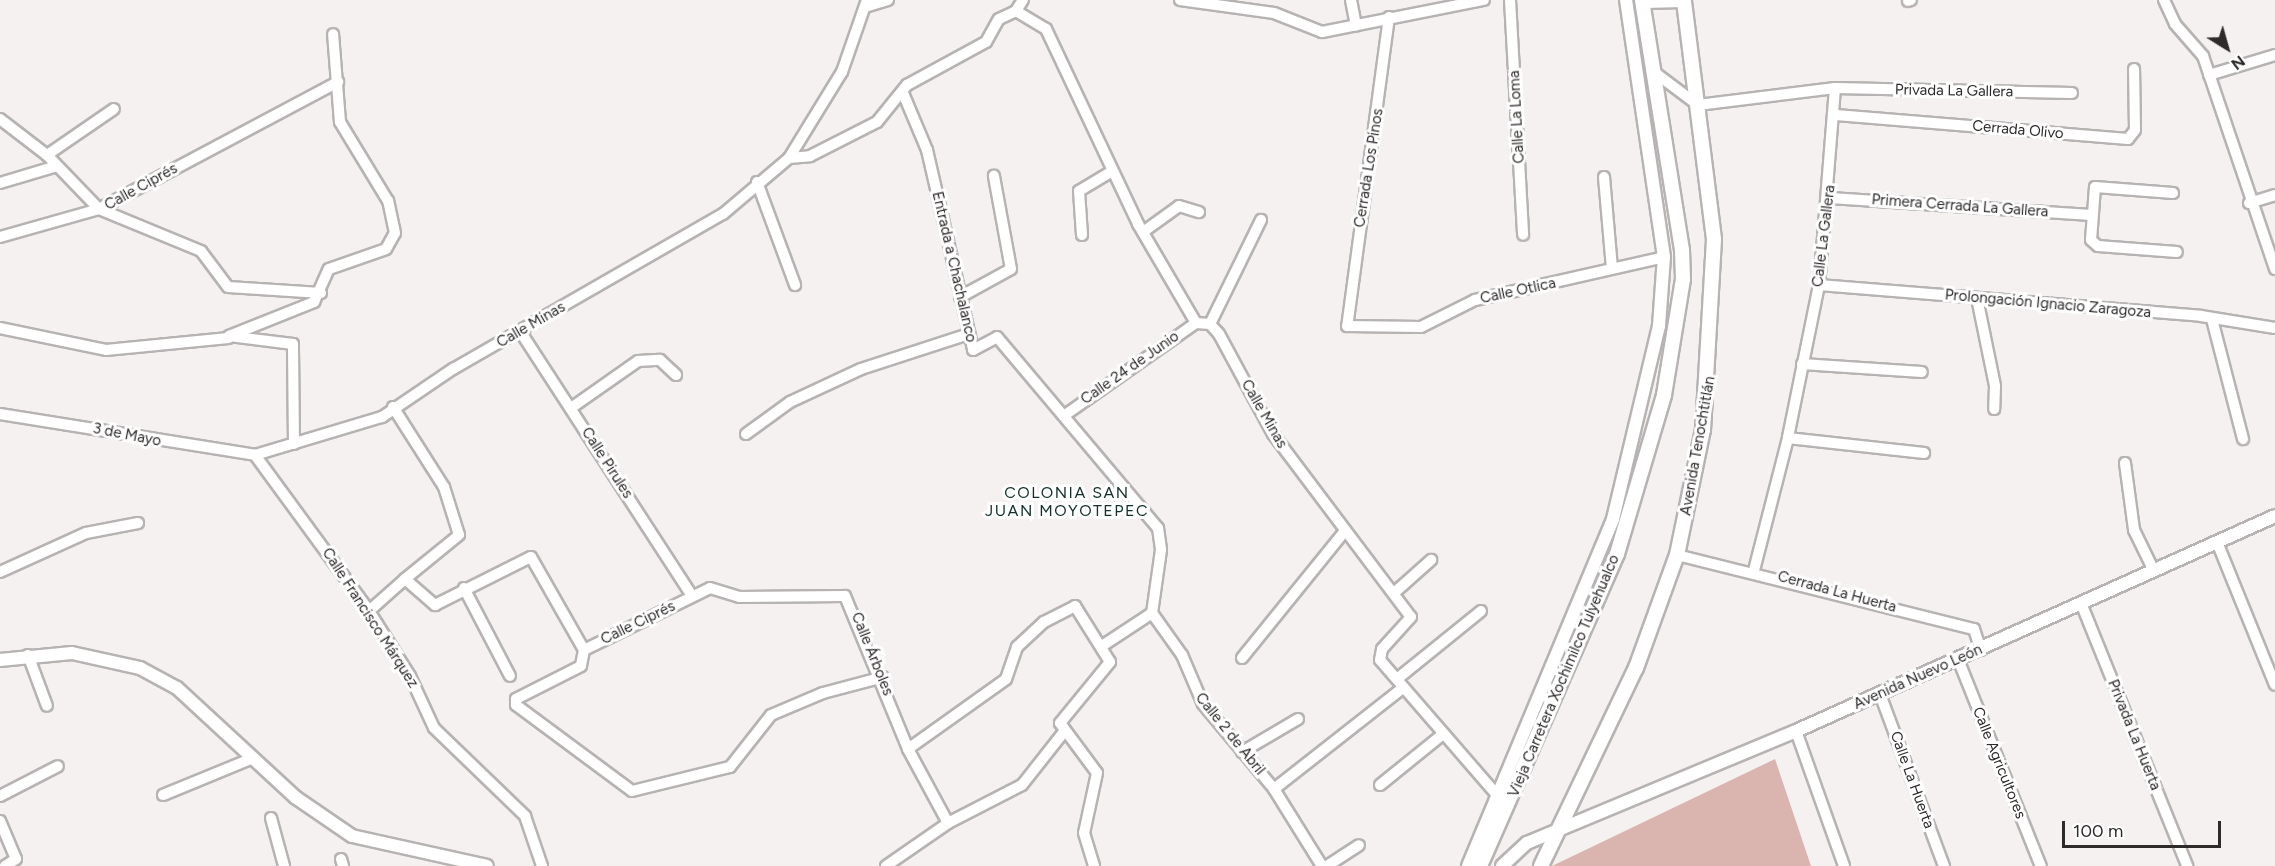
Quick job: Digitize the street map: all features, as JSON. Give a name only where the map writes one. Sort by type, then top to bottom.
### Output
[{"type":"main road","points":[[1643,1],[1684,0]]},
{"type":"main road","name":"Avenida Tenochtitlán","points":[[1541,866],[1636,668],[1677,555],[1708,398],[1714,303],[1714,239],[1684,0]]},
{"type":"main road","name":"Vieja Carretera Xochimilco Tulyehualco","points":[[1482,860],[1617,554],[1664,395],[1683,279],[1677,201],[1643,1]]},
{"type":"street","points":[[789,158],[842,72],[866,3],[888,0]]},
{"type":"street","points":[[789,158],[810,156],[867,128],[918,77],[986,42],[999,18],[1016,11],[1023,0]]},
{"type":"street","points":[[1180,0],[1274,13],[1322,32],[1356,26],[1448,1],[1484,0]]},
{"type":"street","points":[[1351,0],[1356,26]]},
{"type":"street","name":"Calle La Loma","points":[[1510,0],[1523,235]]},
{"type":"street","points":[[1468,866],[1496,794],[1613,519],[1659,326],[1664,257],[1626,0]]},
{"type":"street","points":[[2164,0],[2175,24],[2201,51],[2249,202],[2275,266]]},
{"type":"street","points":[[1016,11],[1047,29],[1112,172],[1143,232],[1196,323],[1210,324],[1261,220]]},
{"type":"street","name":"Cerrada Los Pinos","points":[[1345,318],[1389,17]]},
{"type":"street","points":[[228,338],[314,302],[321,293],[329,269],[386,249],[395,233],[388,201],[340,122],[333,34]]},
{"type":"street","points":[[2209,75],[2275,55]]},
{"type":"street","name":"Cerrada Olivo","points":[[1836,115],[2128,139],[2135,130],[2134,69]]},
{"type":"street","points":[[1654,72],[1698,105],[1835,88]]},
{"type":"street","name":"Calle Ciprés","points":[[99,209],[338,82]]},
{"type":"street","name":"Calle La Gallera","points":[[1754,570],[1788,438],[1819,285],[1830,198],[1836,115],[1835,88]]},
{"type":"street","name":"Privada La Gallera","points":[[1835,88],[2072,93]]},
{"type":"street","name":"Entrada a Chachalanco","points":[[903,93],[927,150],[973,350],[997,337],[1065,415]]},
{"type":"street","points":[[47,155],[114,109]]},
{"type":"street","points":[[0,118],[47,155],[99,209],[0,237]]},
{"type":"street","name":"Calle Minas","points":[[255,455],[368,424],[520,331],[723,214],[757,182],[789,158]]},
{"type":"street","points":[[0,183],[57,166]]},
{"type":"street","points":[[1082,235],[1079,190],[1112,172]]},
{"type":"street","points":[[960,297],[1011,269],[994,176]]},
{"type":"street","points":[[1604,177],[1612,268]]},
{"type":"street","points":[[757,182],[795,285]]},
{"type":"street","points":[[2173,193],[2098,186],[2092,192],[2091,240],[2098,246],[2177,252]]},
{"type":"street","points":[[2249,202],[2275,195]]},
{"type":"street","name":"Primera Cerrada La Gallera","points":[[1830,198],[2091,215]]},
{"type":"street","points":[[1143,232],[1179,206],[1199,212]]},
{"type":"street","name":"Calle Ciprés","points":[[99,209],[201,251],[228,287],[321,293]]},
{"type":"street","name":"Calle Otlica","points":[[1345,318],[1355,330],[1421,327],[1475,300],[1664,257]]},
{"type":"street","name":"Prolongación Ignacio Zaragoza","points":[[1819,285],[2212,319],[2275,327]]},
{"type":"street","points":[[1977,298],[1995,386],[1994,409]]},
{"type":"street","points":[[2212,319],[2243,439]]},
{"type":"street","name":"Calle 24 de Junio","points":[[1065,415],[1196,323]]},
{"type":"street","name":"Calle Minas","points":[[1210,324],[1273,434],[1344,532],[1394,593],[1410,623],[1379,654],[1400,684],[1496,794]]},
{"type":"street","points":[[0,328],[106,350],[228,338],[293,344],[294,444]]},
{"type":"street","name":"Calle Pirules","points":[[520,331],[692,596]]},
{"type":"street","points":[[746,434],[790,402],[861,369],[969,334]]},
{"type":"street","points":[[571,408],[638,361],[660,360],[676,375]]},
{"type":"street","points":[[1802,364],[1922,372]]},
{"type":"street","points":[[369,611],[459,535],[444,488],[393,408]]},
{"type":"street","name":"3 de Mayo","points":[[0,414],[255,455]]},
{"type":"street","points":[[1065,415],[1158,528],[1161,550],[1152,613],[1102,646]]},
{"type":"street","points":[[1788,438],[1924,453]]},
{"type":"street","name":"Calle Francisco Márquez","points":[[255,455],[369,611],[410,676],[434,728],[525,816],[542,866]]},
{"type":"street","points":[[2126,463],[2134,530],[2154,571]]},
{"type":"street","name":"Avenida Nuevo León","points":[[1502,866],[1527,843],[1558,833],[1796,731],[1981,650],[2275,516]]},
{"type":"street","points":[[0,572],[86,533],[138,523]]},
{"type":"street","points":[[1242,658],[1344,532]]},
{"type":"street","points":[[2217,542],[2275,685]]},
{"type":"street","name":"Cerrada La Huerta","points":[[1677,555],[1754,570],[1974,628],[1981,650]]},
{"type":"street","points":[[405,579],[435,604],[531,557],[584,650],[581,666],[516,699],[516,705],[632,791],[730,767],[771,715],[823,693],[883,677]]},
{"type":"street","points":[[1394,593],[1431,560]]},
{"type":"street","points":[[464,588],[510,676]]},
{"type":"street","name":"Calle Árboles","points":[[692,596],[710,588],[739,597],[845,596],[883,677],[908,749],[948,823]]},
{"type":"street","name":"Calle Ciprés","points":[[584,650],[692,596]]},
{"type":"street","name":"Privada La Huerta","points":[[2081,603],[2187,866]]},
{"type":"street","points":[[908,749],[1006,679],[1017,647],[1044,622],[1075,606],[1110,662],[1106,670],[1066,713],[1060,723],[1063,733],[1097,773],[1084,833],[1094,866]]},
{"type":"street","points":[[1274,789],[1400,684],[1480,611]]},
{"type":"street","name":"Calle 2 de Abril","points":[[1152,613],[1182,655],[1203,704],[1274,789],[1322,866]]},
{"type":"street","points":[[0,660],[28,655],[72,653],[140,668],[184,694],[295,798],[352,836],[487,866]]},
{"type":"street","points":[[28,655],[47,706]]},
{"type":"street","name":"Calle Agricultores","points":[[1958,659],[2041,866]]},
{"type":"street","name":"Calle La Huerta","points":[[1880,694],[1944,866]]},
{"type":"street","points":[[1242,752],[1298,719]]},
{"type":"street","points":[[1796,731],[1844,866]]},
{"type":"street","points":[[886,866],[948,823],[1022,785],[1063,733]]},
{"type":"street","points":[[1380,785],[1443,734]]},
{"type":"street","points":[[163,795],[253,758]]},
{"type":"street","points":[[0,796],[58,766]]},
{"type":"street","points":[[271,818],[284,866]]},
{"type":"street","points":[[0,821],[16,859],[5,866]]},
{"type":"street","points":[[1327,866],[1359,845]]},
{"type":"shaded area","points":[[1775,759],[1811,866],[1552,866]]},
{"type":"district","name":"COLONIA SAN JUAN MOYOTEPEC","points":[[1067,502]]}]
